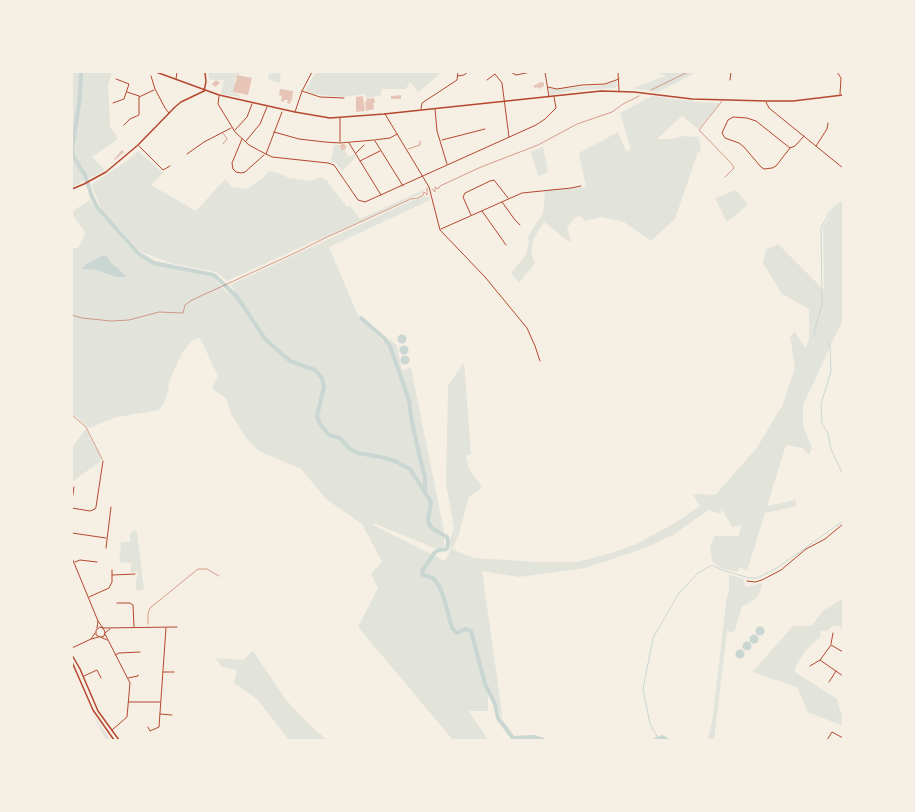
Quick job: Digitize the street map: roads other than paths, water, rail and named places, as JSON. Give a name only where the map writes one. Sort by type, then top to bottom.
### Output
[{"type":"main road","points":[[156,72],[219,95],[319,117],[340,118],[592,92],[619,91],[687,99],[766,101],[793,101],[842,95]]},
{"type":"main road","points":[[72,189],[106,172],[138,146],[181,102],[204,90],[206,82],[205,72]]},
{"type":"main road","points":[[72,655],[83,676],[96,708],[119,740]]},
{"type":"main road","points":[[72,662],[93,710],[114,740]]},
{"type":"main road","points":[[83,687],[87,686]]},
{"type":"main road","points":[[106,730],[109,727]]},
{"type":"street","points":[[176,80],[178,72]]},
{"type":"street","points":[[295,112],[302,91],[312,72]]},
{"type":"street","points":[[421,110],[422,103],[457,80],[458,72]]},
{"type":"street","points":[[458,76],[464,75],[468,72]]},
{"type":"street","points":[[487,80],[498,72]]},
{"type":"street","points":[[511,72],[516,75],[531,72]]},
{"type":"street","points":[[545,72],[549,97]]},
{"type":"street","points":[[618,72],[619,91]]},
{"type":"street","points":[[730,72],[730,80]]},
{"type":"street","points":[[837,72],[841,78],[842,95]]},
{"type":"street","points":[[495,74],[502,83],[509,137]]},
{"type":"street","points":[[150,76],[155,90],[169,114]]},
{"type":"street","points":[[116,79],[129,84]]},
{"type":"street","points":[[548,87],[557,89],[582,85],[605,84],[618,79]]},
{"type":"street","points":[[113,102],[124,98],[130,82]]},
{"type":"street","points":[[126,92],[139,97],[155,90]]},
{"type":"street","points":[[302,91],[320,97],[344,98]]},
{"type":"street","points":[[219,95],[218,104],[234,131],[246,142],[272,157],[328,163],[334,165],[358,200],[362,202],[370,201],[536,125],[545,119],[556,108],[554,97]]},
{"type":"street","points":[[124,124],[130,119],[139,115],[139,97]]},
{"type":"street","points":[[766,101],[769,108],[843,168]]},
{"type":"street","points":[[234,131],[247,118],[252,103]]},
{"type":"street","points":[[246,142],[260,124],[267,106]]},
{"type":"street","points":[[435,109],[437,131],[448,166]]},
{"type":"street","points":[[242,139],[232,163],[233,169],[236,172],[245,172],[265,154],[282,112]]},
{"type":"street","points":[[384,114],[423,176],[432,196],[440,230],[485,277],[527,328],[540,361]]},
{"type":"street","points":[[340,118],[340,143]]},
{"type":"street","points":[[790,148],[763,125],[747,118],[730,118],[722,133],[725,138],[739,143],[744,147],[760,167],[764,169],[776,166],[790,148],[795,146],[804,136]]},
{"type":"street","points":[[816,146],[827,129],[828,123]]},
{"type":"street","points":[[187,154],[204,142],[232,127]]},
{"type":"street","points":[[440,141],[485,129]]},
{"type":"street","points":[[274,132],[299,139],[340,143],[374,140],[397,134]]},
{"type":"street","points":[[374,140],[403,186]]},
{"type":"street","points":[[349,143],[382,195]]},
{"type":"street","points":[[355,153],[364,145]]},
{"type":"street","points":[[138,146],[163,170],[170,166]]},
{"type":"street","points":[[360,161],[381,151]]},
{"type":"street","points":[[472,216],[463,197],[465,193],[494,180],[509,198]]},
{"type":"street","points":[[440,230],[472,216],[481,210],[522,193],[581,186]]},
{"type":"street","points":[[502,201],[520,225]]},
{"type":"street","points":[[481,210],[506,245]]},
{"type":"street","points":[[72,508],[90,511],[95,509],[103,461]]},
{"type":"street","points":[[72,501],[74,486]]},
{"type":"street","points":[[106,548],[112,507]]},
{"type":"street","points":[[747,581],[755,582],[762,580],[781,570],[806,549],[825,539],[843,524]]},
{"type":"street","points":[[72,533],[107,538]]},
{"type":"street","points":[[72,558],[98,621],[103,628],[107,641],[130,683],[127,717],[111,730]]},
{"type":"street","points":[[74,562],[80,560],[98,562]]},
{"type":"street","points":[[89,597],[110,588],[112,582],[112,570]]},
{"type":"street","points":[[112,575],[135,574]]},
{"type":"street","points":[[118,604],[130,603],[133,605],[134,628]]},
{"type":"street","points":[[91,639],[97,629],[98,621]]},
{"type":"street","points":[[97,629],[100,627],[177,628]]},
{"type":"street","points":[[72,648],[91,639],[100,637],[111,628]]},
{"type":"street","points":[[148,727],[150,731],[159,727],[166,628]]},
{"type":"street","points":[[96,631],[96,635],[107,641]]},
{"type":"street","points":[[810,666],[820,660],[831,645],[833,633]]},
{"type":"street","points":[[831,645],[843,652]]},
{"type":"street","points":[[115,655],[119,653],[140,652]]},
{"type":"street","points":[[820,660],[843,676]]},
{"type":"street","points":[[83,676],[97,669],[101,678]]},
{"type":"street","points":[[829,682],[836,671]]},
{"type":"street","points":[[163,672],[174,672]]},
{"type":"street","points":[[128,678],[138,675]]},
{"type":"street","points":[[128,702],[161,702]]},
{"type":"street","points":[[160,714],[172,715]]},
{"type":"street","points":[[827,740],[832,732],[843,738]]},
{"type":"lane","points":[[723,100],[699,130],[732,164],[734,168],[725,177]]},
{"type":"lane","points":[[223,132],[227,138],[223,144]]},
{"type":"lane","points":[[407,150],[420,144],[420,141]]},
{"type":"waterway","points":[[81,72],[80,97],[72,151],[85,175],[97,207],[139,254],[154,263],[214,275],[235,295],[265,339],[290,361],[315,370],[322,378],[324,387],[317,416],[320,424],[329,435],[340,438],[350,449],[358,453],[395,461],[410,469],[431,502],[428,520],[429,524],[433,529],[447,537],[448,541],[447,549],[435,552],[422,571],[423,575],[433,578],[439,586],[444,598],[452,628],[457,633],[465,629],[471,631],[485,684],[495,704],[498,718],[513,738],[534,737],[543,740]]},
{"type":"waterway","points":[[817,336],[814,333],[822,304],[821,228],[831,210],[843,201]]},
{"type":"waterway","points":[[361,318],[385,339],[390,346],[409,400],[411,417],[425,477],[425,490]]},
{"type":"waterway","points":[[827,342],[830,346],[831,371],[821,404],[822,424],[828,433],[831,449],[843,475]]},
{"type":"waterway","points":[[658,738],[650,724],[643,689],[653,638],[679,593],[698,573],[712,565],[719,569],[749,578],[757,578],[777,568],[843,521]]},
{"type":"waterway","points":[[655,740],[662,737],[667,740]]}]
